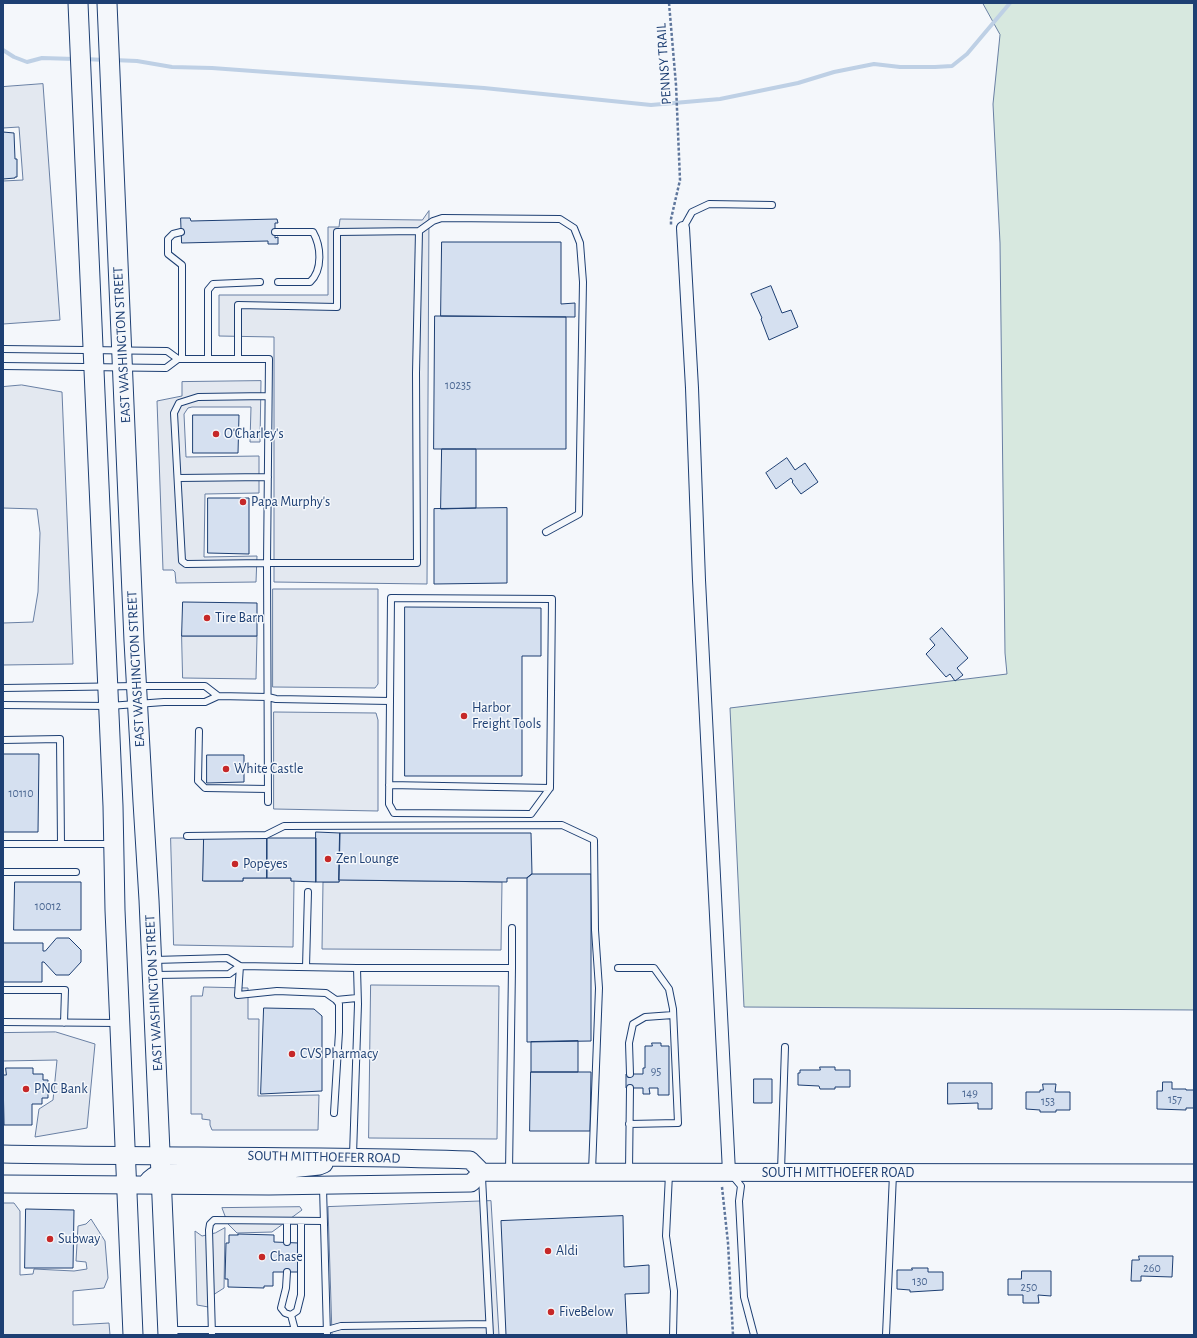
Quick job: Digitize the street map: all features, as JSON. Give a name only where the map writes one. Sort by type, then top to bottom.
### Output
[{"type":"main road","name":"EAST WASHINGTON STREET","points":[[78,3],[109,706],[115,910],[126,1156],[151,1177]]},
{"type":"main road","name":"EAST WASHINGTON STREET","points":[[107,3],[137,694],[152,968],[151,1177],[168,1332]]},
{"type":"main road","points":[[3,1154],[126,1156],[151,1177]]},
{"type":"main road","name":"SOUTH MITTHOEFER ROAD","points":[[151,1177],[262,1172],[319,1166],[336,1157],[470,1160],[482,1172],[509,1173],[1194,1173]]},
{"type":"main road","name":"SOUTH MITTHOEFER ROAD","points":[[151,1177],[323,1186],[471,1183],[482,1172]]},
{"type":"main road","name":"EAST WASHINGTON STREET","points":[[133,1335],[128,1210],[151,1177]]},
{"type":"main road","points":[[3,1184],[151,1177]]},
{"type":"street","points":[[683,228],[692,388],[699,580],[729,1172]]},
{"type":"lane","points":[[683,228],[692,212],[709,204],[772,206]]},
{"type":"lane","points":[[238,359],[238,305],[337,307],[337,232],[419,231],[433,221],[442,218],[560,219],[574,228],[580,243],[583,282],[579,514],[546,532]]},
{"type":"lane","points":[[268,396],[198,397],[179,403],[174,414],[182,561],[186,564],[417,563],[416,373],[419,231]]},
{"type":"lane","points":[[180,359],[182,265],[168,254],[168,240],[173,234],[181,232]]},
{"type":"lane","points":[[275,232],[313,232],[317,240],[319,262],[316,277],[310,282],[278,282]]},
{"type":"lane","points":[[208,359],[208,290],[213,284],[260,282]]},
{"type":"lane","points":[[3,349],[93,359],[122,359],[166,368],[180,359]]},
{"type":"lane","points":[[3,366],[93,359],[122,359],[167,351],[180,359],[269,360],[267,563],[268,802]]},
{"type":"lane","points":[[178,478],[268,477]]},
{"type":"lane","points":[[392,598],[552,600],[550,788],[531,814],[394,813],[389,804],[390,701],[392,598]]},
{"type":"lane","points":[[3,688],[108,686],[164,702],[205,702],[218,696],[268,697],[276,699],[390,701]]},
{"type":"lane","points":[[3,705],[109,706],[137,694],[205,686],[218,696]]},
{"type":"lane","points":[[199,731],[198,781],[205,788],[268,789]]},
{"type":"lane","points":[[3,740],[60,739],[61,844]]},
{"type":"lane","points":[[389,785],[550,788]]},
{"type":"lane","points":[[187,836],[266,835],[284,826],[562,825],[594,840],[595,930],[600,988],[592,1173]]},
{"type":"lane","points":[[3,844],[114,844]]},
{"type":"lane","points":[[3,872],[76,872]]},
{"type":"lane","points":[[306,967],[308,892]]},
{"type":"lane","points":[[509,1173],[512,928]]},
{"type":"lane","points":[[152,968],[227,958],[240,966],[512,968]]},
{"type":"lane","points":[[152,968],[229,974],[240,966]]},
{"type":"lane","points":[[240,966],[238,995],[277,991],[326,993],[339,1004],[339,1032],[334,1113]]},
{"type":"lane","points":[[353,1157],[358,998],[357,968]]},
{"type":"lane","points":[[618,968],[654,968],[669,989],[673,1015],[678,1123],[629,1124]]},
{"type":"lane","points":[[3,990],[65,990],[64,1023]]},
{"type":"lane","points":[[336,1000],[358,998]]},
{"type":"lane","points":[[630,1074],[629,1043],[633,1024],[645,1017],[673,1015]]},
{"type":"lane","points":[[3,1022],[120,1023]]},
{"type":"lane","points":[[781,1172],[784,1047]]},
{"type":"lane","points":[[629,1173],[630,1088]]},
{"type":"lane","points":[[482,1172],[490,1335]]},
{"type":"lane","points":[[669,1172],[666,1236],[674,1291],[673,1335]]},
{"type":"lane","points":[[729,1172],[741,1186],[739,1201],[744,1297],[754,1335]]},
{"type":"lane","points":[[886,1335],[893,1173]]},
{"type":"lane","points":[[323,1186],[327,1332]]},
{"type":"lane","points":[[212,1332],[209,1230],[210,1224],[214,1220],[324,1221]]},
{"type":"lane","points":[[287,1221],[287,1242]]},
{"type":"lane","points":[[291,1315],[297,1311],[301,1294],[301,1221]]},
{"type":"lane","points":[[287,1272],[286,1288],[281,1308],[285,1313],[291,1315]]},
{"type":"lane","points":[[291,1315],[295,1330]]},
{"type":"lane","points":[[168,1332],[295,1330],[327,1332],[341,1326],[489,1324]]},
{"type":"path","name":"PENNSY TRAIL","points":[[669,3],[678,123]]},
{"type":"shaded area","points":[[983,3],[1194,3],[1194,1010],[744,1007],[730,708],[1007,674],[1005,653],[1000,243],[993,104],[1000,35]]},
{"type":"shaded area","points":[[43,84],[60,320],[3,324],[3,181],[23,180],[19,127],[3,128],[3,87]]},
{"type":"shaded area","points":[[429,211],[427,584],[274,582],[274,337],[219,336],[219,295],[328,295],[328,227],[339,227],[340,219],[422,220]]},
{"type":"shaded area","points":[[261,381],[260,442],[250,442],[251,407],[192,407],[188,408],[184,414],[186,457],[259,456],[259,493],[205,494],[204,557],[257,556],[256,582],[176,583],[175,572],[173,570],[163,570],[157,401],[182,396],[182,382]]},
{"type":"shaded area","points":[[22,385],[62,392],[73,664],[3,665],[3,623],[33,622],[38,592],[40,533],[37,509],[3,508],[3,387]]},
{"type":"shaded area","points":[[273,589],[378,589],[378,684],[375,688],[273,687]]},
{"type":"shaded area","points":[[182,636],[257,636],[256,679],[183,678]]},
{"type":"shaded area","points":[[274,712],[376,713],[378,720],[378,811],[274,809]]},
{"type":"shaded area","points":[[171,838],[204,838],[204,881],[243,881],[243,878],[291,878],[291,881],[294,881],[293,947],[174,945]]},
{"type":"shaded area","points":[[339,880],[502,882],[501,950],[322,949],[323,882],[339,882]]},
{"type":"shaded area","points":[[371,985],[499,986],[497,1139],[369,1138]]},
{"type":"shaded area","points":[[204,987],[248,988],[248,1019],[259,1019],[258,1096],[319,1095],[318,1130],[212,1130],[210,1120],[202,1119],[202,1114],[191,1114],[191,996],[202,996]]},
{"type":"shaded area","points":[[56,1032],[95,1044],[87,1128],[35,1137],[39,1109],[53,1100],[57,1060],[3,1061],[3,1033]]},
{"type":"shaded area","points":[[491,1201],[499,1335],[332,1335],[328,1207]]},
{"type":"shaded area","points":[[3,1203],[14,1203],[20,1211],[20,1275],[33,1274],[34,1269],[74,1271],[87,1269],[86,1262],[76,1261],[78,1226],[86,1224],[91,1219],[105,1241],[108,1278],[104,1288],[73,1291],[73,1325],[109,1323],[110,1335],[3,1335]]},
{"type":"shaded area","points":[[300,1207],[302,1210],[272,1232],[237,1233],[228,1224],[222,1208]]},
{"type":"shaded area","points":[[225,1228],[224,1288],[213,1295],[214,1308],[197,1305],[195,1231],[202,1236],[215,1233]]},
{"type":"building","points":[[3,132],[14,133],[15,159],[17,159],[17,177],[15,178],[3,179]]},
{"type":"building","points":[[181,218],[190,218],[191,221],[277,219],[278,223],[275,223],[275,238],[278,237],[278,244],[268,244],[268,241],[182,243]]},
{"type":"building","points":[[442,242],[561,242],[561,304],[575,303],[575,317],[441,316]]},
{"type":"building","points":[[771,286],[782,313],[791,310],[798,327],[769,340],[761,319],[762,318],[751,294]]},
{"type":"building","points":[[435,316],[566,317],[566,449],[434,449]]},
{"type":"building","name":"O'Charley's","points":[[193,415],[239,415],[238,453],[193,453]]},
{"type":"building","points":[[442,449],[476,449],[476,508],[441,509]]},
{"type":"building","points":[[787,458],[795,470],[805,463],[818,482],[801,494],[792,482],[793,481],[791,478],[776,489],[766,473]]},
{"type":"building","points":[[208,498],[249,498],[249,554],[208,553]]},
{"type":"building","points":[[507,508],[507,583],[434,584],[434,509]]},
{"type":"building","points":[[183,602],[257,603],[257,636],[182,636]]},
{"type":"building","name":"Harbor Freight Tools","points":[[405,607],[541,608],[541,656],[522,656],[522,776],[405,776]]},
{"type":"building","points":[[942,628],[968,658],[957,668],[963,675],[955,681],[950,674],[946,677],[926,654],[935,645],[930,639]]},
{"type":"building","points":[[3,754],[39,754],[38,832],[3,832]]},
{"type":"building","name":"White Castle","points":[[207,755],[244,755],[244,782],[207,783]]},
{"type":"building","name":"Zen Lounge","points":[[316,832],[340,833],[339,882],[316,882]]},
{"type":"building","points":[[340,833],[531,833],[532,874],[527,878],[507,878],[507,882],[339,880]]},
{"type":"building","points":[[204,838],[267,838],[267,878],[243,878],[243,881],[203,881]]},
{"type":"building","points":[[267,838],[316,838],[316,882],[291,881],[291,878],[267,878]]},
{"type":"building","points":[[532,874],[591,874],[591,1041],[527,1042],[527,878]]},
{"type":"building","points":[[15,882],[81,882],[81,930],[14,930]]},
{"type":"building","points":[[57,938],[69,938],[81,950],[81,962],[69,975],[56,975],[44,962],[42,962],[42,982],[3,982],[3,943],[43,943],[43,951],[45,951]]},
{"type":"building","name":"CVS Pharmacy","points":[[264,1008],[314,1009],[322,1016],[322,1091],[261,1094]]},
{"type":"building","points":[[578,1041],[578,1072],[531,1072],[531,1042]]},
{"type":"building","points":[[652,1043],[661,1043],[661,1046],[669,1046],[669,1095],[658,1095],[658,1088],[649,1088],[650,1094],[643,1094],[643,1088],[626,1088],[626,1074],[643,1074],[643,1068],[645,1068],[645,1046],[652,1046]]},
{"type":"building","points":[[820,1067],[835,1067],[835,1070],[850,1070],[850,1087],[820,1089],[819,1086],[798,1085],[798,1073],[800,1073],[800,1070],[820,1070]]},
{"type":"building","name":"PNC Bank","points":[[6,1068],[33,1068],[33,1074],[43,1074],[43,1080],[48,1080],[48,1098],[42,1098],[42,1104],[32,1104],[32,1125],[4,1125],[3,1075],[6,1075]]},
{"type":"building","points":[[531,1072],[591,1072],[590,1131],[530,1131]]},
{"type":"building","points":[[754,1079],[772,1079],[772,1103],[754,1103]]},
{"type":"building","points":[[1163,1082],[1172,1082],[1172,1089],[1194,1090],[1194,1108],[1186,1108],[1186,1110],[1157,1109],[1157,1091],[1162,1091]]},
{"type":"building","points":[[948,1083],[992,1083],[992,1109],[978,1109],[978,1103],[948,1104]]},
{"type":"building","points":[[1043,1084],[1056,1084],[1055,1092],[1070,1092],[1070,1110],[1040,1112],[1040,1110],[1026,1109],[1026,1092],[1040,1092],[1040,1090],[1043,1090]]},
{"type":"building","name":"Subway","points":[[26,1209],[74,1210],[73,1268],[25,1268]]},
{"type":"building","points":[[623,1216],[624,1267],[649,1265],[649,1293],[625,1294],[627,1335],[506,1335],[501,1221]]},
{"type":"building","name":"Chase","points":[[229,1235],[274,1235],[274,1242],[299,1243],[299,1272],[273,1272],[273,1286],[264,1286],[264,1288],[228,1287],[228,1279],[225,1279],[226,1243],[229,1243]]},
{"type":"building","points":[[1139,1256],[1173,1256],[1172,1277],[1141,1276],[1141,1281],[1131,1281],[1132,1260],[1139,1260]]},
{"type":"building","points":[[912,1268],[928,1268],[928,1272],[943,1272],[943,1290],[910,1292],[910,1290],[897,1289],[897,1270],[912,1270]]},
{"type":"building","points":[[1022,1271],[1051,1271],[1051,1296],[1038,1295],[1039,1303],[1023,1303],[1023,1295],[1008,1295],[1008,1279],[1021,1279]]},
{"type":"waterway","points":[[113,60],[137,61],[172,67],[212,68],[484,88],[651,105],[720,99],[798,83],[834,72],[874,64],[900,67],[952,66],[967,54],[1010,3]]},
{"type":"waterway","points":[[3,50],[14,57],[27,62],[42,58],[75,59]]},
{"type":"waterway","points":[[85,59],[105,60]]},
{"type":"place","name":"O'Charley's","points":[[216,434]]},
{"type":"place","name":"Papa Murphy's","points":[[243,502]]},
{"type":"place","name":"Tire Barn","points":[[207,618]]},
{"type":"place","name":"Harbor Freight Tools","points":[[464,716]]},
{"type":"place","name":"White Castle","points":[[226,769]]},
{"type":"place","name":"Zen Lounge","points":[[328,859]]},
{"type":"place","name":"Popeyes","points":[[235,864]]},
{"type":"place","name":"CVS Pharmacy","points":[[292,1054]]},
{"type":"place","name":"PNC Bank","points":[[26,1089]]},
{"type":"place","name":"Subway","points":[[50,1239]]},
{"type":"place","name":"Aldi","points":[[548,1251]]},
{"type":"place","name":"Chase","points":[[262,1257]]},
{"type":"place","name":"FiveBelow","points":[[551,1312]]}]
